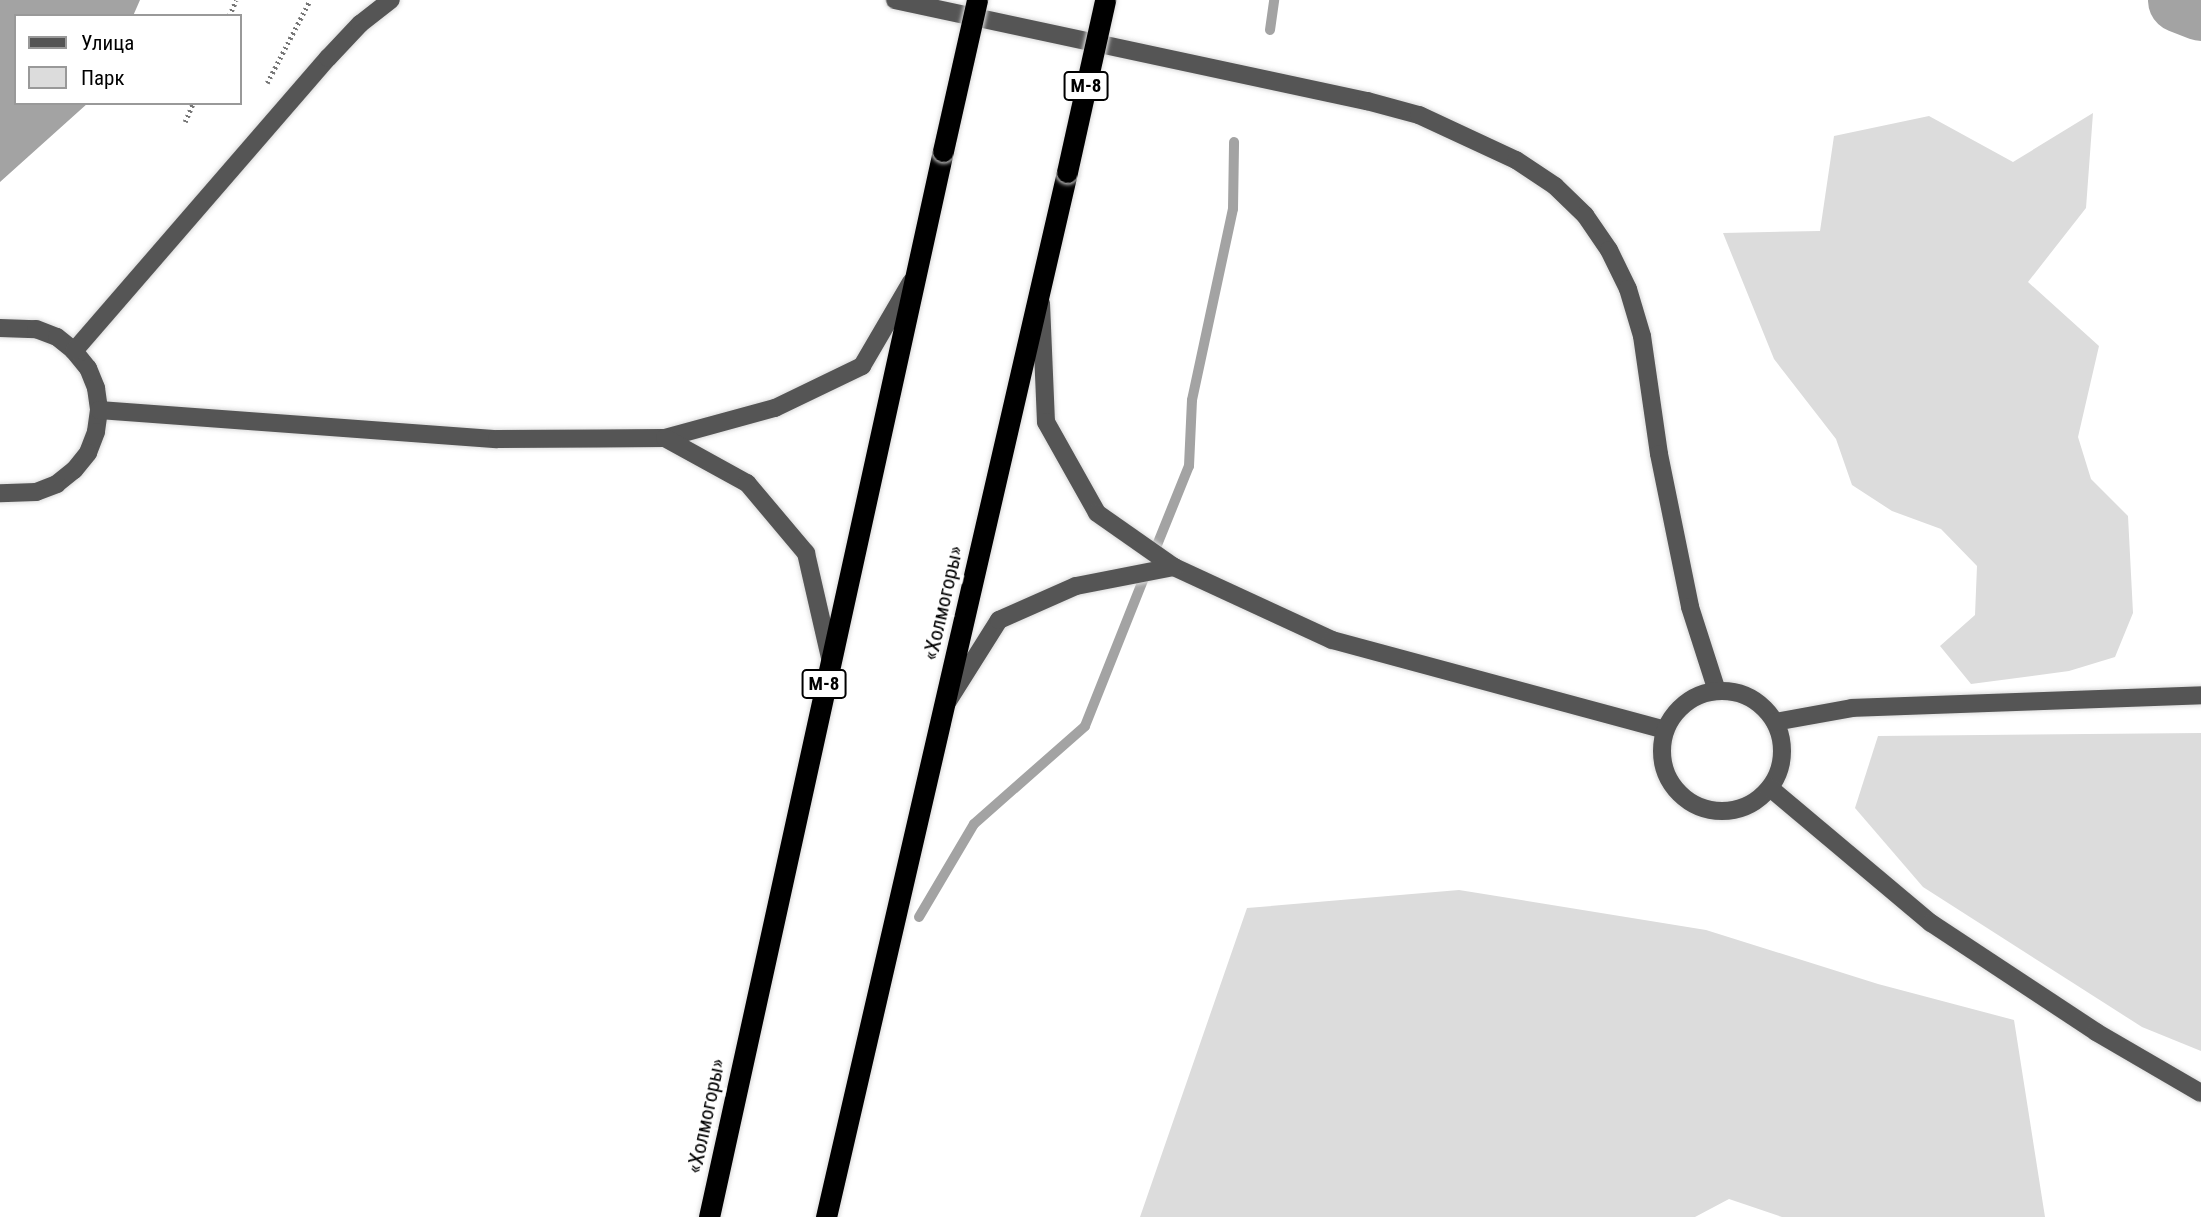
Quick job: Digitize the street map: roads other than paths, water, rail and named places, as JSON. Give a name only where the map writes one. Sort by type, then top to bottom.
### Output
[{"type":"highway","name":"«Холмогоры»","points":[[709,1217],[977,0]]},
{"type":"highway","name":"«Холмогоры»","points":[[826,1217],[1041,290],[1105,0]]},
{"type":"street","points":[[74,351],[336,49],[360,24],[391,0]]},
{"type":"street","points":[[895,0],[1406,111],[1516,160],[1555,186],[1585,215],[1609,250],[1628,289],[1642,336],[1659,454],[1690,607],[1717,691]]},
{"type":"street","points":[[99,410],[497,439],[665,438],[775,408],[862,366],[915,274]]},
{"type":"street","points":[[1041,290],[1046,422],[1097,513],[1174,567],[1332,640],[1665,730]]},
{"type":"street","points":[[0,328],[15,326],[36,329],[57,337],[74,351],[88,368],[96,388],[99,410],[96,432],[88,453],[74,470],[57,484],[36,492],[0,493]]},
{"type":"street","points":[[665,438],[747,483],[806,553],[830,658]]},
{"type":"street","points":[[944,707],[999,620],[1076,586],[1174,567]]},
{"type":"street","points":[[1717,691],[1751,698],[1765,708],[1775,722],[1781,739],[1779,773],[1770,788],[1742,809],[1708,811],[1692,805],[1678,794],[1662,764],[1665,730],[1673,715],[1685,702],[1717,691]]},
{"type":"street","points":[[1775,722],[1852,708],[2201,695]]},
{"type":"street","points":[[1770,788],[1931,923],[2096,1031],[2201,1093]]},
{"type":"waterway","points":[[1270,30],[1274,0]]},
{"type":"waterway","points":[[2180,0],[2201,8]]},
{"type":"waterway","points":[[1153,555],[1189,466],[1192,400],[1233,209],[1234,142]]},
{"type":"waterway","points":[[919,917],[974,824],[1085,726],[1147,570]]}]
